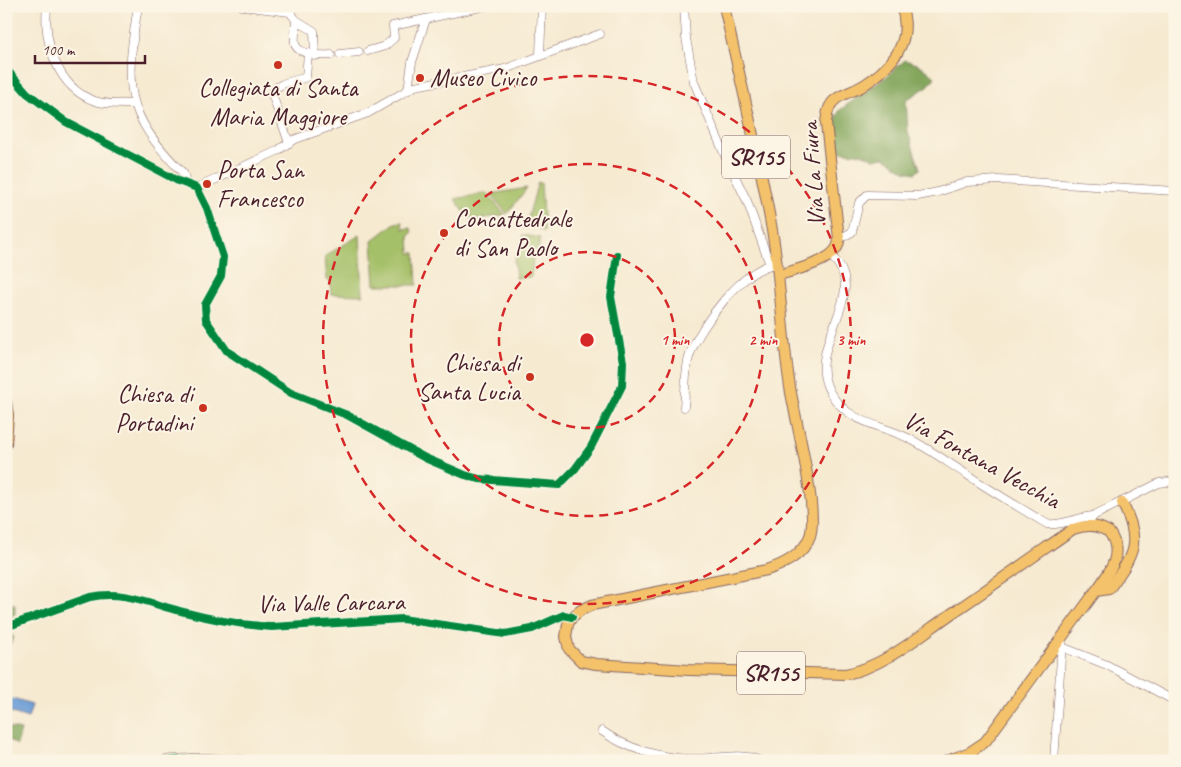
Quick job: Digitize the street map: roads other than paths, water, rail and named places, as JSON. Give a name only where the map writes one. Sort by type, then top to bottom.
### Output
[{"type":"main road","name":"SR155","points":[[724,6],[774,265],[779,275],[790,385],[812,508],[810,536],[803,548],[782,565],[767,570],[592,605],[572,617],[568,624],[566,637],[569,649],[580,661],[596,664],[699,671],[846,674],[862,671],[921,635],[1073,529],[1086,525]]},
{"type":"main road","name":"Via La Fiura","points":[[779,275],[831,256],[838,249],[839,239],[826,123],[828,109],[835,99],[864,86],[895,58],[904,43],[905,26],[901,6]]},
{"type":"main road","points":[[6,402],[8,415],[6,444]]},
{"type":"main road","points":[[1096,591],[1109,589],[1125,567],[1135,544],[1130,518],[1122,503]]},
{"type":"main road","points":[[947,761],[970,752],[985,742],[1061,643],[1112,569],[1116,549],[1109,532],[1095,526],[1086,525]]},
{"type":"main road","points":[[166,761],[198,759],[242,761]]},
{"type":"street","points":[[46,6],[45,31],[48,43],[68,82],[93,100],[112,104],[134,104]]},
{"type":"street","points":[[138,6],[129,62],[129,75],[134,104],[149,133],[183,172],[185,179],[182,182]]},
{"type":"street","points":[[242,6],[290,9],[296,20],[316,34],[306,77],[279,85],[273,92],[289,143]]},
{"type":"street","points":[[540,55],[542,6]]},
{"type":"street","points":[[684,6],[686,38],[694,82],[774,265],[741,284],[728,296],[703,328],[687,366],[684,407]]},
{"type":"street","points":[[368,51],[390,43],[394,38],[393,26],[481,8]]},
{"type":"street","points":[[409,88],[412,62],[426,19]]},
{"type":"street","points":[[296,20],[296,46],[312,55],[330,55]]},
{"type":"street","points":[[197,188],[277,151],[289,143],[368,113],[409,88],[505,69],[600,34]]},
{"type":"street","points":[[340,54],[358,52]]},
{"type":"street","points":[[6,69],[27,93],[66,122],[197,188],[207,208],[221,246],[223,267],[221,276],[205,305],[206,320],[227,351],[246,366],[291,393],[347,415],[425,458],[471,477],[554,486],[563,483],[591,447],[622,386],[623,362],[611,297],[617,255]]},
{"type":"street","points":[[839,239],[852,232],[859,203],[868,195],[918,196],[938,192],[967,182],[998,180],[1175,191]]},
{"type":"street","name":"Via Fontana Vecchia","points":[[831,256],[844,271],[846,283],[845,296],[826,346],[825,379],[831,393],[842,408],[861,420],[908,438],[1047,524],[1059,524],[1076,518],[1094,516]]},
{"type":"street","points":[[1086,525],[1094,516],[1159,483],[1175,481]]},
{"type":"street","name":"Via Valle Carcara","points":[[6,627],[90,597],[104,594],[130,596],[180,611],[252,626],[272,627],[402,619],[505,634],[532,629],[564,615],[572,617]]},
{"type":"street","points":[[1054,761],[1061,643],[1175,701]]},
{"type":"street","points":[[602,731],[654,755],[691,759],[750,757],[760,761]]},
{"type":"water","points":[[6,697],[32,705],[28,718],[6,711]]},
{"type":"place","name":"Collegiata di Santa Maria Maggiore","points":[[278,65]]},
{"type":"place","name":"Museo Civico","points":[[420,78]]},
{"type":"place","name":"Porta San Francesco","points":[[207,184]]},
{"type":"place","name":"Concattedrale di San Paolo","points":[[444,233]]},
{"type":"place","name":"Chiesa di Santa Lucia","points":[[530,377]]},
{"type":"place","name":"Chiesa di Portadini","points":[[203,408]]}]
